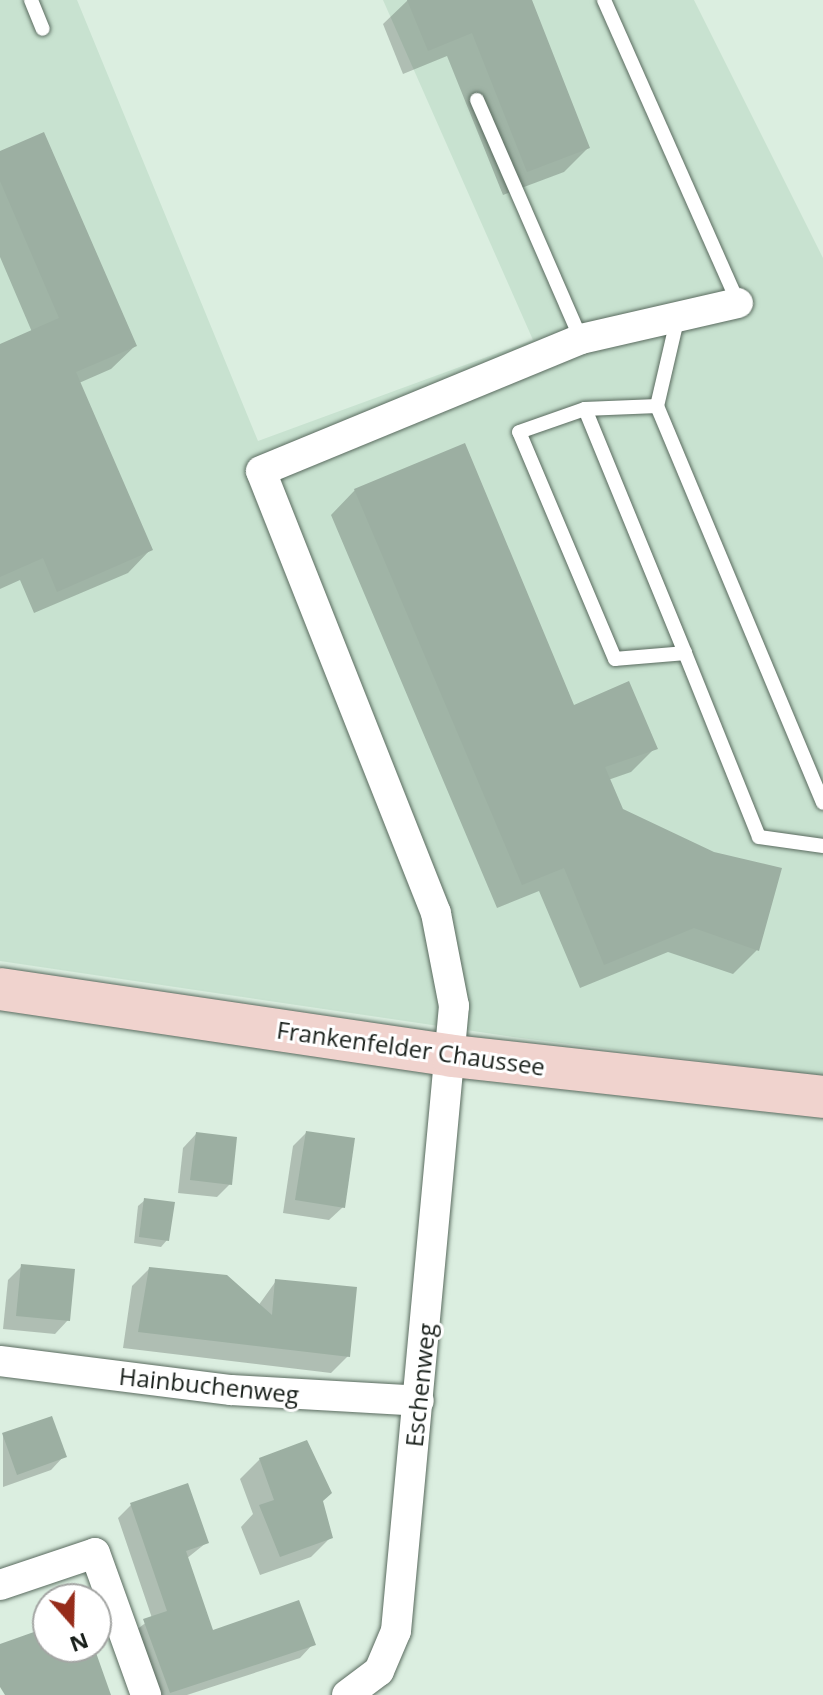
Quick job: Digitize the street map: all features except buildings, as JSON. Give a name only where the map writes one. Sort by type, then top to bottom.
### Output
[{"type":"street","points":[[581,339],[738,303]]},
{"type":"street","name":"Eschenweg","points":[[347,1695],[379,1671],[396,1631],[452,1056],[454,1006],[436,913],[261,471],[581,339]]},
{"type":"street","name":"Frankenfelder Chaussee","points":[[0,989],[452,1056],[823,1097]]},
{"type":"street","name":"Hainbuchenweg","points":[[0,1361],[231,1390],[419,1401]]},
{"type":"street","points":[[1,1582],[95,1553],[146,1695]]},
{"type":"lane","points":[[31,0],[43,29]]},
{"type":"lane","points":[[604,0],[738,303]]},
{"type":"lane","points":[[477,100],[581,339]]},
{"type":"lane","points":[[678,316],[657,406],[823,803]]},
{"type":"lane","points":[[657,406],[585,409],[519,432],[615,659],[685,653]]},
{"type":"lane","points":[[585,409],[759,837],[823,846]]},
{"type":"shaded area","points":[[0,0],[77,0],[258,441],[533,340],[383,0],[694,0],[823,258],[823,1076],[513,1037],[0,961]]}]
